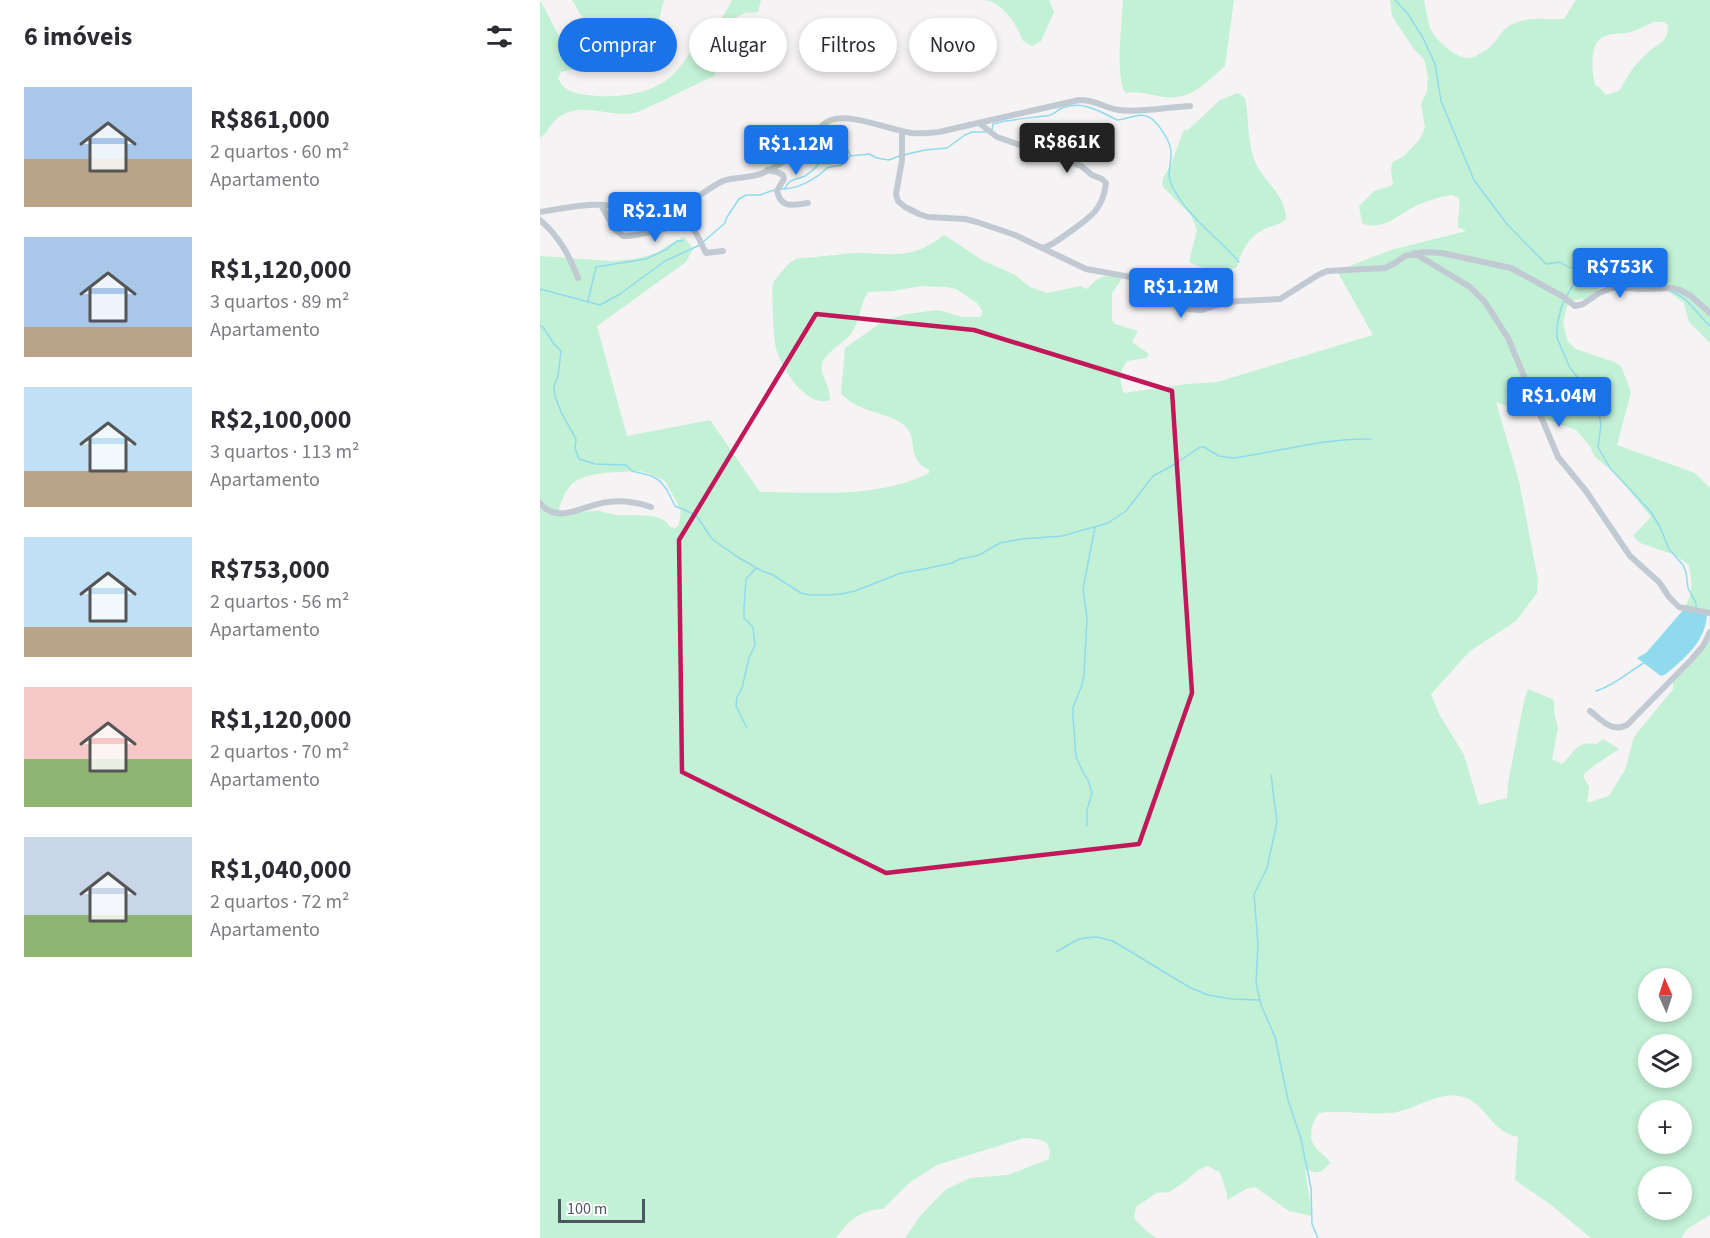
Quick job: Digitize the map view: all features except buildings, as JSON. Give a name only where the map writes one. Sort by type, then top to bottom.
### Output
[{"type":"street","points":[[540,212],[601,205],[637,211],[666,211],[691,202],[727,180],[750,177],[767,170],[799,152],[830,120],[851,120],[913,134],[939,132],[1079,100],[1097,102],[1124,111],[1190,106]]},
{"type":"street","points":[[979,123],[997,137],[1081,166],[1092,176],[1106,183],[1101,203],[1094,213],[1058,242],[1042,248]]},
{"type":"street","points":[[902,131],[902,160],[896,194],[900,204],[928,217],[965,219],[1015,235],[1086,269],[1136,278],[1188,309],[1196,310],[1230,302],[1280,299],[1318,274],[1342,270],[1385,268],[1405,256],[1432,252],[1501,265],[1519,271],[1575,306],[1580,306],[1594,295],[1615,287],[1674,288],[1691,296],[1710,313]]},
{"type":"street","points":[[767,170],[783,175],[784,178],[777,191],[784,203],[791,205],[808,203]]},
{"type":"street","points":[[601,205],[614,228],[623,236],[638,236],[671,228],[691,228],[706,253],[723,251]]},
{"type":"street","points":[[540,220],[561,242],[578,278]]},
{"type":"street","points":[[1414,253],[1470,287],[1485,302],[1508,338],[1558,457],[1586,491],[1630,556],[1659,582],[1679,607],[1710,612]]},
{"type":"street","points":[[540,503],[548,511],[562,514],[608,502],[632,502],[651,507]]},
{"type":"street","points":[[1590,711],[1612,728],[1627,725],[1691,660],[1703,646],[1710,632]]},
{"type":"highlighted area","points":[[816,314],[974,330],[1172,391],[1192,693],[1139,844],[886,873],[682,772],[679,540]]},
{"type":"green space","points":[[540,0],[558,34],[558,72],[561,72],[558,78],[563,86],[574,92],[599,96],[637,93],[660,84],[677,72],[689,54],[689,72],[716,72],[714,76],[634,113],[571,111],[559,117],[540,138]]},
{"type":"green space","points":[[572,0],[664,0],[659,18],[583,18]]},
{"type":"green space","points":[[732,0],[761,0],[758,12],[745,13],[734,18],[721,18]]},
{"type":"green space","points":[[984,0],[1049,0],[1054,12],[1041,41],[1032,46],[1022,40],[1015,24],[1006,13],[990,1]]},
{"type":"green space","points":[[1123,0],[1234,0],[1225,66],[1195,90],[1178,97],[1125,93],[1120,73]]},
{"type":"green space","points":[[1390,0],[1424,0],[1430,28],[1436,38],[1459,56],[1470,58],[1490,47],[1506,28],[1523,20],[1564,19],[1576,0],[1710,0],[1710,343],[1689,322],[1684,303],[1668,291],[1621,283],[1600,288],[1585,299],[1572,300],[1567,306],[1563,323],[1568,342],[1576,349],[1621,366],[1631,392],[1617,445],[1695,473],[1710,488],[1710,613],[1684,609],[1691,588],[1689,565],[1675,555],[1640,543],[1633,536],[1651,517],[1616,474],[1595,457],[1590,446],[1576,430],[1496,402],[1519,481],[1538,580],[1537,593],[1516,621],[1470,651],[1431,694],[1439,714],[1464,755],[1479,805],[1507,798],[1508,783],[1528,689],[1554,700],[1558,728],[1552,759],[1562,764],[1580,746],[1590,743],[1597,744],[1603,739],[1619,749],[1583,776],[1589,787],[1587,803],[1609,796],[1625,770],[1634,737],[1673,689],[1673,677],[1702,647],[1710,632],[1710,1215],[1687,1229],[1681,1238],[1591,1238],[1550,1204],[1515,1180],[1518,1137],[1493,1123],[1477,1104],[1469,1099],[1452,1095],[1436,1098],[1397,1112],[1319,1113],[1312,1126],[1312,1141],[1330,1163],[1319,1172],[1305,1169],[1312,1216],[1289,1211],[1255,1187],[1246,1189],[1227,1200],[1220,1172],[1207,1166],[1169,1192],[1156,1193],[1136,1207],[1134,1218],[1156,1238],[905,1238],[920,1216],[945,1190],[970,1178],[1008,1175],[1049,1159],[1050,1151],[1047,1143],[1038,1139],[1024,1138],[937,1165],[910,1182],[883,1209],[868,1211],[856,1217],[836,1238],[540,1238],[540,256],[610,261],[635,259],[660,252],[684,237],[693,249],[686,262],[597,326],[627,436],[710,420],[760,492],[824,493],[889,487],[929,473],[929,470],[917,460],[911,436],[905,426],[887,416],[859,406],[841,394],[845,348],[882,322],[906,314],[938,310],[962,317],[980,317],[982,310],[977,303],[956,289],[946,287],[921,286],[868,292],[852,332],[824,359],[822,371],[830,400],[821,401],[804,393],[796,385],[783,365],[776,348],[773,284],[789,264],[798,258],[848,253],[900,254],[911,252],[921,249],[944,235],[984,261],[1015,275],[1030,287],[1048,293],[1080,286],[1087,289],[1101,277],[1120,277],[1121,280],[1112,293],[1112,320],[1115,324],[1138,331],[1132,342],[1149,354],[1146,358],[1127,361],[1124,365],[1121,384],[1124,393],[1217,382],[1373,335],[1337,271],[1391,250],[1466,231],[1458,227],[1459,198],[1452,195],[1420,204],[1381,224],[1362,223],[1359,206],[1374,191],[1393,185],[1392,163],[1405,155],[1420,139],[1425,128],[1421,104],[1427,91],[1428,77],[1424,59],[1413,48],[1392,16]],"holes":[[[1653,22],[1665,22],[1668,26],[1667,35],[1633,68],[1619,91],[1606,95],[1595,85],[1593,73],[1595,45],[1606,36],[1627,33]],[[640,471],[665,481],[681,510],[679,524],[676,528],[670,527],[664,520],[654,516],[614,515],[597,511],[565,513],[559,508],[570,486],[584,477],[603,473]]]},
{"type":"green space","points":[[1238,93],[1245,98],[1252,154],[1260,171],[1281,199],[1286,219],[1262,230],[1252,238],[1244,248],[1237,267],[1213,270],[1189,262],[1197,230],[1191,215],[1162,186],[1163,178],[1184,130],[1188,130],[1220,100]]},
{"type":"water","points":[[1684,609],[1707,613],[1703,632],[1694,648],[1661,676],[1637,658],[1646,653]]},
{"type":"waterway","points":[[1395,0],[1408,14],[1435,64],[1441,101],[1474,180],[1506,223],[1546,264],[1560,262],[1577,268],[1600,258],[1606,259],[1635,265],[1641,275],[1648,278],[1657,277],[1665,285]]},
{"type":"waterway","points":[[992,130],[993,124],[1048,116],[1062,108],[1076,105],[1104,113],[1117,120],[1139,115],[1148,116],[1159,126],[1170,145],[1169,178],[1172,186],[1186,208],[1239,262]]},
{"type":"waterway","points":[[903,155],[947,148],[972,132],[986,132]]},
{"type":"waterway","points":[[785,188],[791,181],[811,172],[825,154],[847,148],[850,155]]},
{"type":"waterway","points":[[850,156],[869,154],[889,160],[899,156]]},
{"type":"waterway","points":[[782,189],[806,183],[827,168],[842,164],[850,156]]},
{"type":"waterway","points":[[703,242],[725,223],[739,199],[746,195],[760,195],[774,190]]},
{"type":"waterway","points":[[588,301],[596,267],[646,259],[667,249],[677,241],[683,241]]},
{"type":"waterway","points":[[540,289],[600,305],[620,294],[665,261],[700,245]]},
{"type":"waterway","points":[[1566,297],[1575,282],[1575,267]]},
{"type":"waterway","points":[[1670,291],[1687,301],[1710,326]]},
{"type":"waterway","points":[[1564,301],[1557,326],[1557,338],[1570,368],[1596,396],[1601,425],[1598,447],[1610,468],[1650,511],[1660,527],[1669,549],[1683,565],[1688,588],[1696,603],[1696,608]]},
{"type":"waterway","points":[[540,326],[561,351],[558,376],[554,386],[555,396],[576,439],[575,448],[579,459],[595,464],[626,465],[632,471],[652,476],[660,481],[667,490],[675,506],[696,515],[712,539],[739,558],[773,575],[801,593],[809,595],[855,591],[901,573],[979,555],[1000,543],[1062,536],[1108,523],[1126,511],[1153,476],[1200,447],[1219,456],[1233,458],[1319,443],[1371,439]]},
{"type":"waterway","points":[[1087,826],[1087,810],[1092,793],[1076,757],[1073,707],[1084,674],[1087,618],[1083,589],[1095,527]]},
{"type":"waterway","points":[[747,728],[736,706],[749,658],[755,645],[753,627],[744,618],[744,608],[746,579],[756,568]]},
{"type":"waterway","points":[[1596,691],[1644,663]]},
{"type":"waterway","points":[[1271,775],[1277,822],[1267,868],[1254,894],[1258,944],[1256,983],[1261,1005],[1275,1037],[1288,1100],[1301,1139],[1311,1188],[1312,1224],[1318,1238]]},
{"type":"waterway","points":[[1056,952],[1077,940],[1097,937],[1113,941],[1189,987],[1208,995],[1259,1000]]}]
